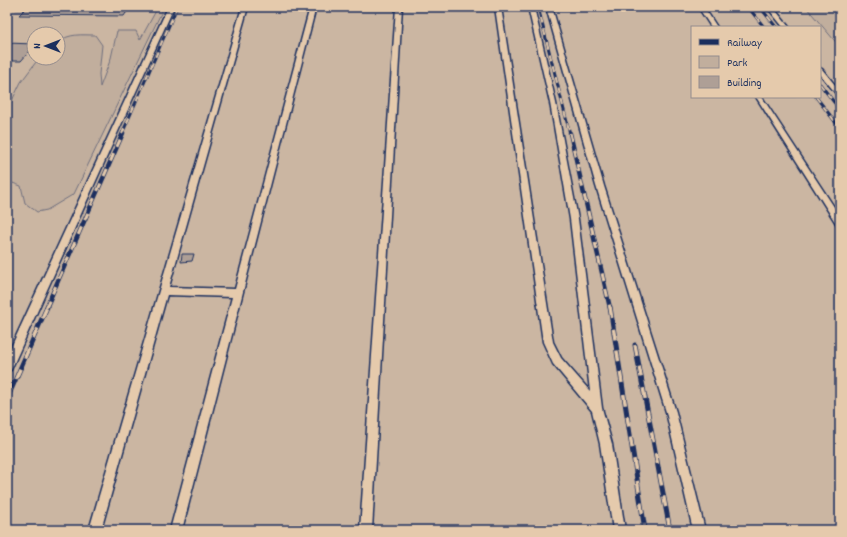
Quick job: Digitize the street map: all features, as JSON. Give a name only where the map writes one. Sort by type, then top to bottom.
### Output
[{"type":"lane","points":[[7,367],[171,7]]},
{"type":"lane","points":[[94,530],[245,7]]},
{"type":"lane","points":[[176,530],[313,7]]},
{"type":"lane","points":[[366,530],[399,7]]},
{"type":"lane","points":[[498,7],[548,342],[557,361],[597,408]]},
{"type":"lane","points":[[531,7],[553,103],[574,220],[597,408],[606,444],[619,530]]},
{"type":"lane","points":[[549,7],[600,186],[671,412],[699,530]]},
{"type":"lane","points":[[701,7],[713,26]]},
{"type":"lane","points":[[770,7],[785,26]]},
{"type":"lane","points":[[821,71],[840,95]]},
{"type":"lane","points":[[760,98],[840,223]]},
{"type":"lane","points":[[163,291],[238,293]]},
{"type":"shaded area","points":[[19,7],[806,7],[840,47],[840,530],[7,530],[7,20]]},
{"type":"green space","points":[[158,7],[164,7],[74,194],[47,210],[37,212],[25,203],[21,186],[7,181],[7,157],[9,145],[7,145],[7,111],[21,82],[33,66],[66,66],[66,37],[76,35],[95,35],[102,45],[99,74],[100,87],[111,58],[117,31],[136,31],[140,40]]},
{"type":"green space","points":[[806,7],[840,7],[840,47]]},
{"type":"building","points":[[27,7],[130,7],[124,16],[19,15]]},
{"type":"building","points":[[7,43],[26,44],[26,55],[21,61],[7,61]]},
{"type":"building","points":[[182,254],[194,254],[192,261],[181,262]]},
{"type":"railway","points":[[122,134],[177,7]]},
{"type":"railway","points":[[538,7],[570,134]]},
{"type":"railway","points":[[748,7],[763,26]]},
{"type":"railway","points":[[760,7],[775,26]]},
{"type":"railway","points":[[821,85],[840,110]]},
{"type":"railway","points":[[817,98],[840,128]]},
{"type":"railway","points":[[46,308],[123,133]]},
{"type":"railway","points":[[570,133],[610,308]]},
{"type":"railway","points":[[7,399],[47,307]]},
{"type":"railway","points":[[610,307],[645,530]]},
{"type":"railway","points":[[635,345],[670,530]]}]
